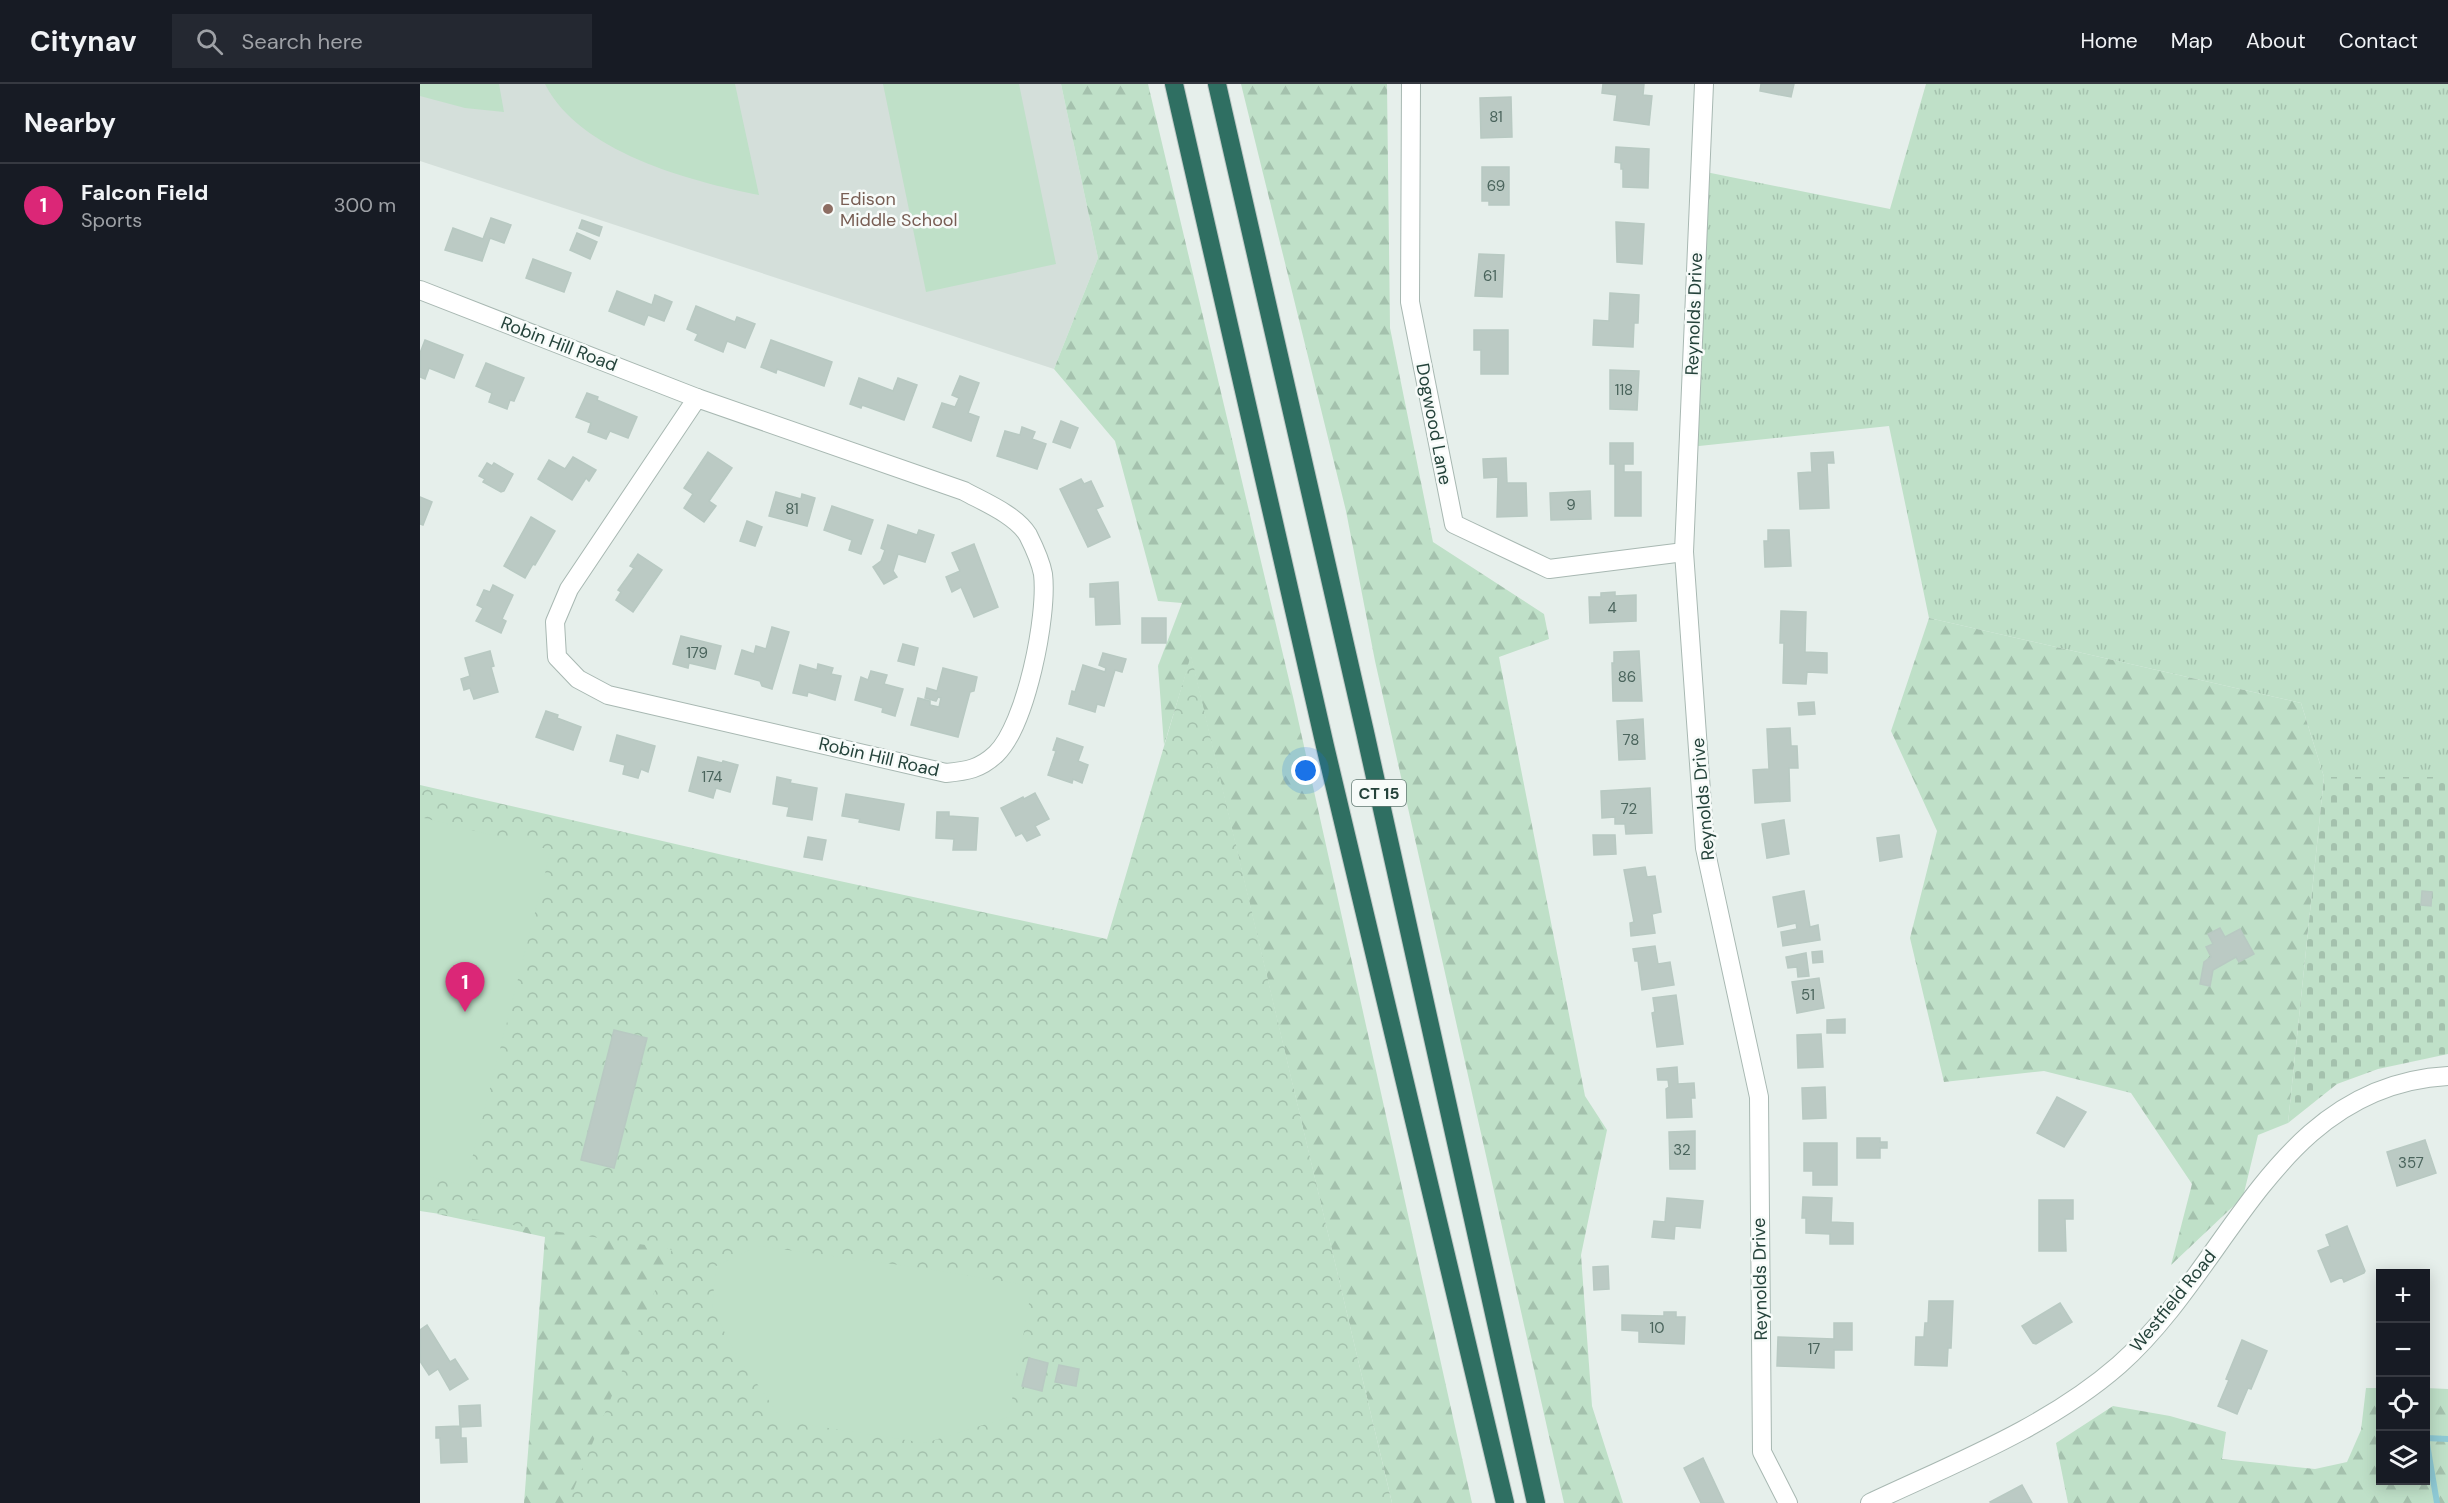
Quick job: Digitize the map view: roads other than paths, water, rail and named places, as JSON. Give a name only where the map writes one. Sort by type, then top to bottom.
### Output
[{"type":"highway","name":"CT 15","points":[[1174,84],[1323,734],[1505,1503]]},
{"type":"highway","name":"CT 15","points":[[1217,84],[1365,732],[1536,1503]]},
{"type":"street","name":"Dogwood Lane","points":[[1411,84],[1410,302],[1454,524],[1549,569],[1684,552]]},
{"type":"street","name":"Reynolds Drive","points":[[1704,84],[1684,552],[1705,848],[1759,1097],[1762,1452],[1788,1503]]},
{"type":"street","name":"Robin Hill Road","points":[[420,290],[697,398],[964,491],[1003,512],[1027,534],[1042,573],[1039,629],[1033,672],[1015,726],[997,753],[974,770],[946,773],[608,695],[578,679],[557,657],[555,622],[569,589],[697,398]]},
{"type":"street","name":"Westfield Road","points":[[1870,1503],[1958,1462],[2050,1415],[2098,1383],[2128,1357],[2165,1316],[2268,1177],[2305,1137],[2345,1107],[2378,1091],[2404,1082],[2448,1076]]},
{"type":"waterway","points":[[2437,1503],[2426,1438],[2448,1439]]},
{"type":"place","name":"Edison Middle School","points":[[828,209]]},
{"type":"place","name":"Falcon Field","points":[[465,1012]]}]
